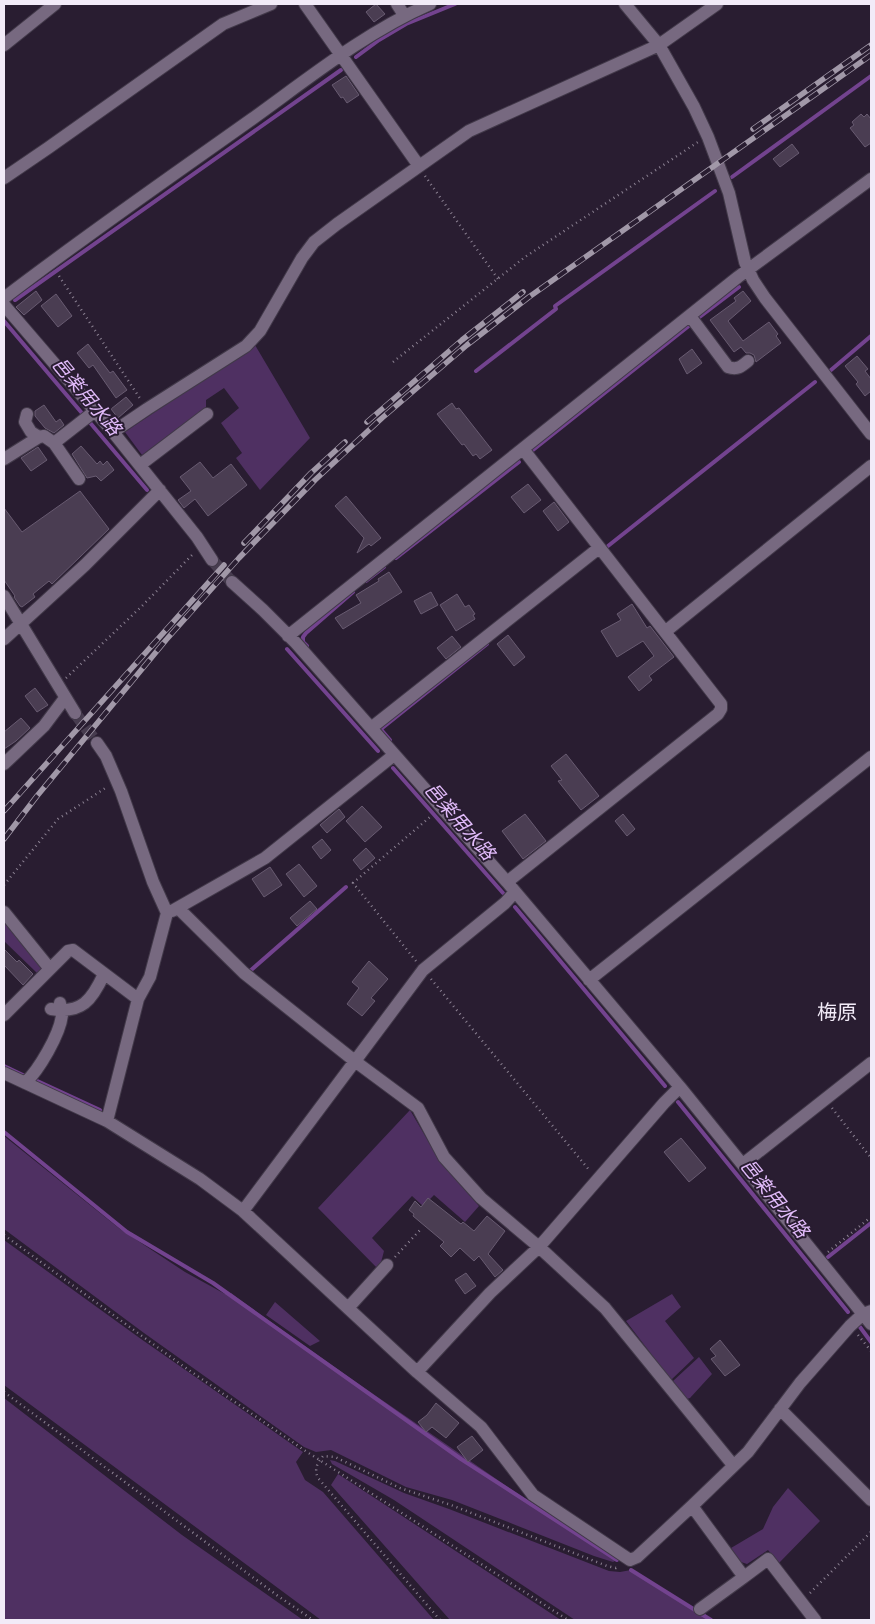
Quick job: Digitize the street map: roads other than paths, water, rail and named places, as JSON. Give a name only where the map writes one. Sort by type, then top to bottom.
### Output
[{"type":"street","points":[[4,45],[54,4]]},
{"type":"street","points":[[4,178],[224,24],[271,4]]},
{"type":"street","points":[[305,4],[419,166]]},
{"type":"street","points":[[397,4],[404,15]]},
{"type":"street","points":[[4,298],[54,259],[342,55],[404,15],[430,4]]},
{"type":"street","points":[[625,4],[659,45],[682,84],[708,136],[730,193],[748,270],[765,298],[871,434]]},
{"type":"street","points":[[113,432],[246,346],[260,331],[302,258],[314,242],[419,166],[469,131],[659,45],[717,4]]},
{"type":"street","points":[[288,636],[748,270],[871,179]]},
{"type":"street","points":[[4,304],[140,465],[202,544],[212,560]]},
{"type":"street","points":[[690,316],[728,367],[734,369],[741,367],[748,361]]},
{"type":"street","points":[[54,443],[95,411]]},
{"type":"street","points":[[27,414],[25,422],[31,432],[39,437]]},
{"type":"street","points":[[140,465],[208,414]]},
{"type":"street","points":[[4,459],[39,437],[44,436],[54,443],[79,479]]},
{"type":"street","points":[[243,1211],[423,970],[505,902],[511,887],[718,714],[721,709],[719,700],[523,449]]},
{"type":"street","points":[[666,631],[871,466]]},
{"type":"street","points":[[4,639],[86,565],[160,490]]},
{"type":"street","points":[[371,728],[599,548]]},
{"type":"street","points":[[4,1073],[107,1120],[200,1179],[243,1211],[417,1372],[481,1427],[532,1495],[627,1559],[632,1560],[637,1557],[748,1452],[800,1383],[850,1326],[869,1316],[819,1259],[680,1087],[511,887],[288,636],[232,582]]},
{"type":"street","points":[[4,596],[75,712]]},
{"type":"street","points":[[4,764],[44,726],[65,698]]},
{"type":"street","points":[[97,743],[106,756],[117,782],[153,882],[173,911],[244,973],[356,1062],[418,1108],[444,1157],[481,1198],[539,1247],[605,1308],[733,1465]]},
{"type":"street","points":[[107,1120],[114,1086],[138,999],[150,977],[173,911],[265,858],[394,755]]},
{"type":"street","points":[[589,980],[871,757]]},
{"type":"street","points":[[4,912],[50,969]]},
{"type":"street","points":[[4,1014],[68,951],[73,950],[138,999]]},
{"type":"street","points":[[25,1083],[34,1074],[43,1060],[56,1034],[62,1014],[57,1008],[74,1009],[84,1004],[95,993],[104,974]]},
{"type":"street","points":[[743,1164],[871,1063]]},
{"type":"street","points":[[417,1372],[490,1293],[539,1247],[680,1087]]},
{"type":"street","points":[[348,1308],[387,1265]]},
{"type":"street","points":[[780,1409],[871,1500]]},
{"type":"street","points":[[692,1506],[744,1577]]},
{"type":"street","points":[[700,1609],[768,1560],[815,1620]]},
{"type":"waterway","points":[[356,57],[379,40],[406,24],[455,4]]},
{"type":"waterway","points":[[15,300],[341,70]]},
{"type":"waterway","points":[[732,177],[871,76]]},
{"type":"waterway","points":[[476,371],[556,309],[555,306],[715,191]]},
{"type":"waterway","points":[[697,319],[739,287]]},
{"type":"waterway","name":"邑楽用水路","points":[[4,321],[147,490]]},
{"type":"waterway","points":[[533,450],[690,325]]},
{"type":"waterway","points":[[831,370],[871,336]]},
{"type":"waterway","points":[[608,546],[815,382]]},
{"type":"waterway","points":[[396,558],[519,462]]},
{"type":"waterway","points":[[366,581],[384,567]]},
{"type":"waterway","points":[[307,646],[303,642],[303,637],[306,633],[353,592]]},
{"type":"waterway","points":[[381,729],[487,644]]},
{"type":"waterway","name":"邑楽用水路","points":[[287,649],[378,751]]},
{"type":"waterway","points":[[378,726],[390,740]]},
{"type":"waterway","name":"邑楽用水路","points":[[393,768],[503,893]]},
{"type":"waterway","points":[[250,971],[346,887]]},
{"type":"waterway","name":"邑楽用水路","points":[[515,907],[665,1086]]},
{"type":"waterway","points":[[4,1066],[27,1077]]},
{"type":"waterway","points":[[33,1079],[100,1110]]},
{"type":"waterway","name":"邑楽用水路","points":[[678,1102],[848,1312]]},
{"type":"waterway","points":[[4,1132],[127,1232],[213,1283],[461,1459],[617,1560]]},
{"type":"waterway","points":[[828,1257],[871,1223]]},
{"type":"waterway","name":"邑楽用水路","points":[[860,1327],[871,1342]]},
{"type":"waterway","points":[[631,1570],[711,1620]]},
{"type":"tunnel","points":[[212,560],[232,582]]},
{"type":"tunnel","points":[[75,713],[97,743]]},
{"type":"railway","points":[[753,129],[871,45]]},
{"type":"railway","points":[[4,839],[37,796],[166,640],[239,558],[315,480],[382,418],[467,345],[529,297],[871,55]]},
{"type":"railway","points":[[367,422],[462,340],[523,292]]},
{"type":"railway","points":[[244,543],[311,473],[345,442]]},
{"type":"railway","points":[[4,811],[224,565]]},
{"type":"district","name":"梅原","points":[[837,1013]]}]
